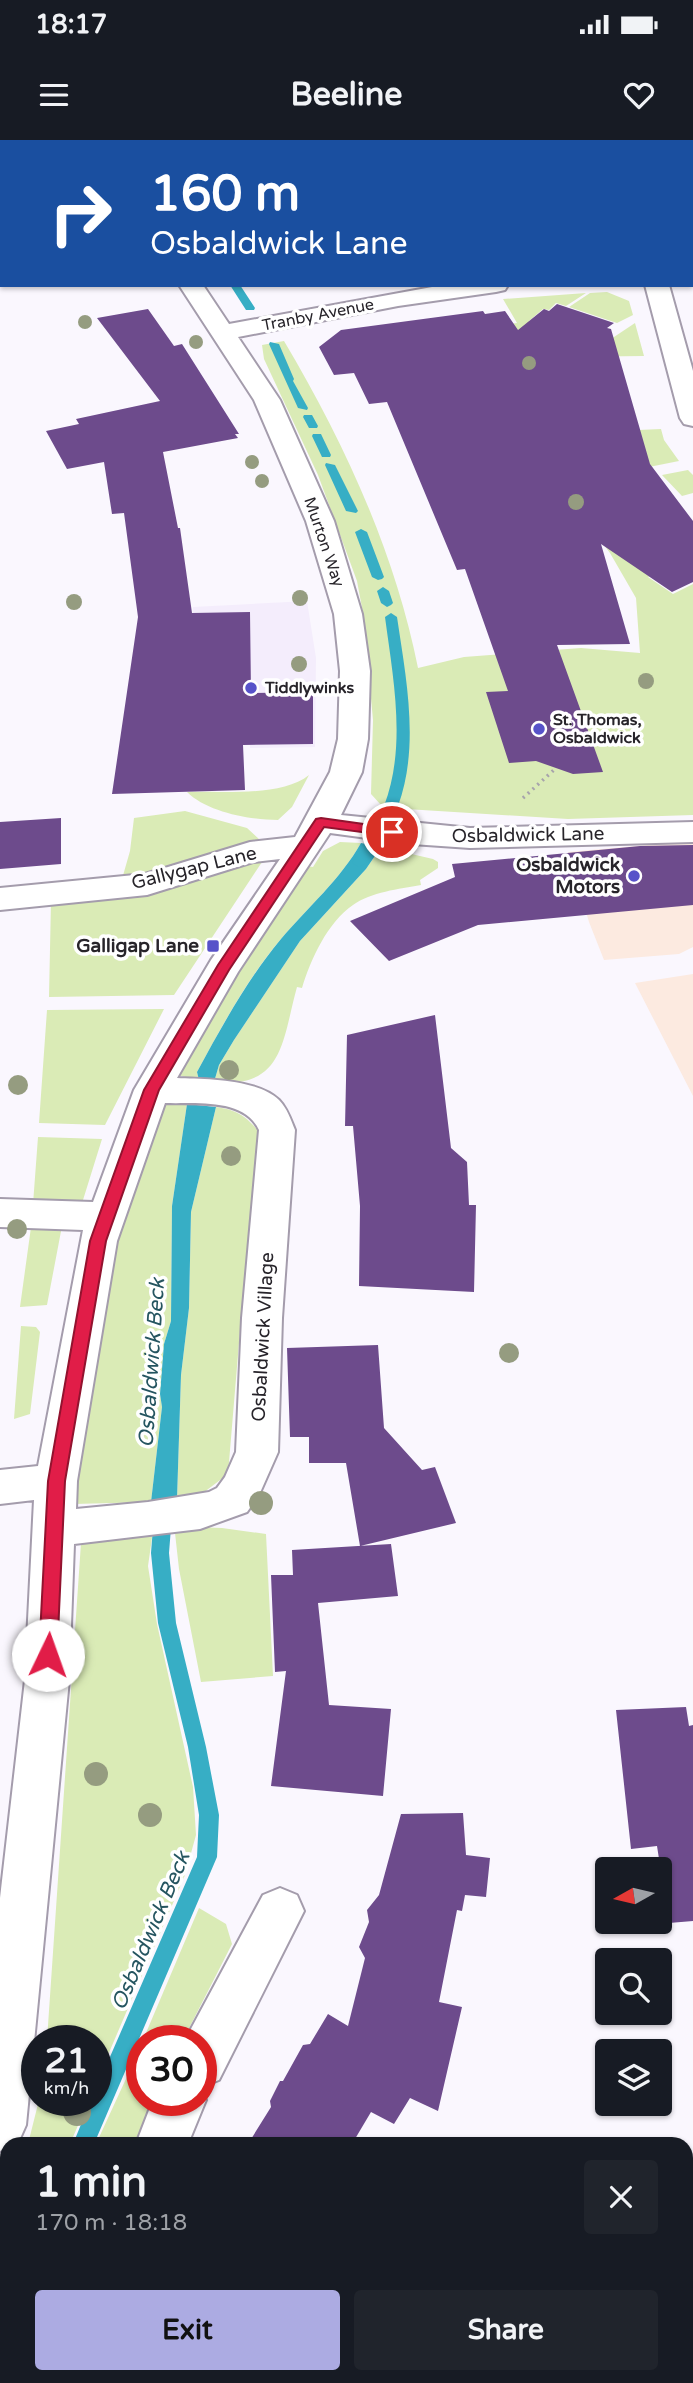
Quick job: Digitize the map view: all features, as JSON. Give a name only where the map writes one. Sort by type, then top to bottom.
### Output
[{"type":"street","name":"Murton Way","points":[[193,287],[236,331],[320,521],[348,614],[355,671],[353,739],[346,772],[325,832]]},
{"type":"street","name":"Tranby Avenue","points":[[236,331],[398,299],[482,287]]},
{"type":"street","points":[[658,287],[693,418]]},
{"type":"street","points":[[0,2125],[6,2010],[47,1680],[56,1528],[56,1481],[98,1241],[164,1091],[223,968],[325,832]]},
{"type":"street","name":"Osbaldwick Lane","points":[[325,832],[470,838],[693,832]]},
{"type":"street","name":"Gallygap Lane","points":[[0,898],[147,884],[325,832]]},
{"type":"street","name":"Osbaldwick Village","points":[[56,1528],[158,1518],[215,1508],[231,1500],[251,1472],[257,1452],[262,1318],[277,1130],[267,1110],[249,1099],[223,1094],[164,1091]]},
{"type":"street","points":[[0,1213],[107,1217]]},
{"type":"street","points":[[0,1487],[56,1481]]},
{"type":"street","points":[[217,2031],[280,1911]]},
{"type":"street","points":[[164,2137],[172,2116]]},
{"type":"shaded area","name":"Tiddlywinks","points":[[307,601],[316,658],[315,747],[250,748],[250,744],[190,657],[193,607]]},
{"type":"shaded area","name":"Osbaldwick Motors","points":[[693,841],[693,947],[679,954],[604,960],[589,922],[568,852]]},
{"type":"shaded area","points":[[693,974],[693,1096],[635,983]]},
{"type":"green space","points":[[607,292],[629,301],[633,315],[617,323],[569,307],[590,293]]},
{"type":"green space","points":[[586,293],[566,306],[556,303],[549,310],[543,309],[529,321],[599,347],[635,323],[644,356],[564,357],[638,430],[661,429],[664,440],[679,461],[644,468],[494,326],[517,323],[503,299]]},
{"type":"green space","points":[[284,341],[327,418],[365,499],[396,582],[418,668],[464,657],[581,648],[640,653],[636,598],[610,553],[591,528],[693,555],[648,577],[673,594],[693,584],[693,815],[568,819],[390,808],[381,805],[371,794],[373,720],[363,613],[357,581],[318,475],[264,359],[262,345]]},
{"type":"green space","points":[[688,470],[693,475],[693,493],[682,496],[662,475]]},
{"type":"green space","points":[[309,775],[292,807],[278,820],[217,810],[187,792],[268,790],[297,782]]},
{"type":"green space","points":[[185,811],[247,828],[259,839],[211,859],[122,879],[130,851],[134,818]]},
{"type":"green space","points":[[340,842],[361,843],[334,881],[281,939],[257,970],[197,1072],[199,1080],[177,1075],[207,1019],[306,866],[313,867],[323,851]]},
{"type":"green space","points":[[381,847],[433,859],[438,862],[438,868],[420,880],[421,885],[368,897],[353,905],[335,921],[321,942],[302,988],[297,987],[283,1043],[267,1069],[254,1078],[237,1082],[214,1082],[219,1065],[234,1040],[300,941],[366,869]]},
{"type":"green space","points":[[250,859],[264,859],[174,995],[49,997],[51,901]]},
{"type":"green space","points":[[164,1009],[105,1125],[39,1123],[47,1010]]},
{"type":"green space","points":[[165,1102],[187,1104],[172,1206],[171,1321],[164,1344],[160,1394],[162,1407],[151,1502],[74,1504],[110,1255]]},
{"type":"green space","points":[[216,1107],[242,1115],[261,1134],[228,1474],[203,1493],[177,1499],[181,1375],[189,1308],[191,1212]]},
{"type":"green space","points":[[38,1137],[102,1139],[83,1200],[67,1206],[33,1204]]},
{"type":"green space","points":[[32,1220],[62,1226],[47,1305],[20,1307]]},
{"type":"green space","points":[[21,1326],[36,1327],[40,1332],[30,1414],[14,1419]]},
{"type":"green space","points":[[194,1527],[266,1534],[273,1676],[201,1682],[179,1569],[175,1533]]},
{"type":"green space","points":[[153,1531],[148,1566],[157,1624],[193,1787],[196,1835],[185,1875],[112,2046],[112,2025],[48,2025],[81,1543]]},
{"type":"green space","points":[[199,1908],[226,1924],[232,1944],[191,2025],[149,2025]]},
{"type":"green space","points":[[126,2079],[126,2116],[148,2116],[139,2137],[99,2137],[109,2116],[112,2116],[112,2109]]},
{"type":"green space","points":[[35,2116],[82,2116],[73,2137],[30,2137]]},
{"type":"water","points":[[361,843],[381,847],[366,869],[300,941],[234,1040],[219,1065],[214,1082],[199,1080],[197,1072],[246,987],[281,939],[343,869]]},
{"type":"water","points":[[187,1104],[216,1107],[191,1212],[189,1308],[181,1375],[177,1499],[151,1502],[162,1407],[160,1394],[164,1344],[171,1321],[172,1206]]},
{"type":"building","points":[[557,304],[614,323],[607,328],[611,329],[650,464],[693,521],[693,582],[672,592],[601,544],[630,644],[557,645],[603,772],[573,774],[536,761],[509,763],[486,692],[508,691],[465,569],[457,570],[387,402],[369,404],[354,373],[334,375],[319,347],[341,330],[483,311],[485,314],[505,311],[518,330],[544,309],[549,311]]},
{"type":"building","points":[[148,309],[174,346],[182,344],[239,434],[235,434],[238,438],[163,452],[180,528],[192,613],[250,612],[251,693],[313,692],[313,744],[243,745],[245,790],[112,794],[138,617],[124,513],[112,514],[104,462],[67,469],[46,431],[79,424],[76,419],[160,401],[97,318]]},
{"type":"building","points":[[61,818],[61,864],[0,869],[0,822]]},
{"type":"building","points":[[693,845],[693,905],[478,925],[389,961],[350,921],[455,877],[452,864],[640,846]]},
{"type":"building","points":[[435,1015],[451,1148],[467,1162],[469,1205],[476,1205],[474,1292],[359,1286],[360,1206],[353,1126],[345,1126],[347,1035]]},
{"type":"building","points":[[378,1345],[384,1428],[422,1470],[435,1467],[456,1523],[360,1546],[346,1463],[309,1463],[309,1437],[290,1437],[287,1348]]},
{"type":"building","points":[[391,1544],[398,1596],[318,1603],[329,1705],[391,1709],[383,1796],[271,1786],[286,1671],[275,1672],[271,1575],[293,1575],[292,1550]]},
{"type":"building","points":[[686,1707],[689,1726],[693,1725],[693,1921],[672,1923],[672,1857],[659,1857],[657,1846],[631,1849],[616,1710]]},
{"type":"building","points":[[463,1813],[466,1855],[490,1858],[486,1897],[465,1895],[462,1911],[457,1910],[439,2002],[462,2007],[438,2111],[410,2098],[394,2124],[371,2112],[356,2137],[252,2137],[271,2107],[270,2101],[280,2081],[283,2081],[303,2045],[310,2044],[328,2014],[348,2026],[365,1958],[359,1947],[369,1922],[367,1910],[379,1895],[401,1814]]},
{"type":"waterway","name":"Osbaldwick Beck","points":[[236,287],[250,308]]},
{"type":"waterway","name":"Osbaldwick Beck","points":[[274,344],[289,379]]},
{"type":"waterway","name":"Osbaldwick Beck","points":[[291,384],[303,408]]},
{"type":"waterway","name":"Osbaldwick Beck","points":[[308,417],[313,426]]},
{"type":"waterway","name":"Osbaldwick Beck","points":[[317,436],[326,455]]},
{"type":"waterway","name":"Osbaldwick Beck","points":[[330,465],[352,511]]},
{"type":"waterway","name":"Osbaldwick Beck","points":[[361,532],[378,577]]},
{"type":"waterway","name":"Osbaldwick Beck","points":[[383,591],[387,603]]},
{"type":"waterway","name":"Osbaldwick Beck","points":[[359,863],[391,806],[401,760],[402,712],[391,617]]},
{"type":"waterway","name":"Osbaldwick Beck","points":[[86,2137],[207,1857],[209,1815],[197,1747],[167,1623],[160,1553],[163,1515]]},
{"type":"place","name":"Tiddlywinks","points":[[251,688]]},
{"type":"place","name":"St. Thomas, Osbaldwick","points":[[539,729]]},
{"type":"place","name":"Osbaldwick Motors","points":[[634,876]]},
{"type":"place","name":"Galligap Lane","points":[[213,946]]},
{"type":"route","points":[[48,1655],[56,1528],[56,1481],[98,1241],[152,1090],[223,968],[321,822],[392,832]]}]
